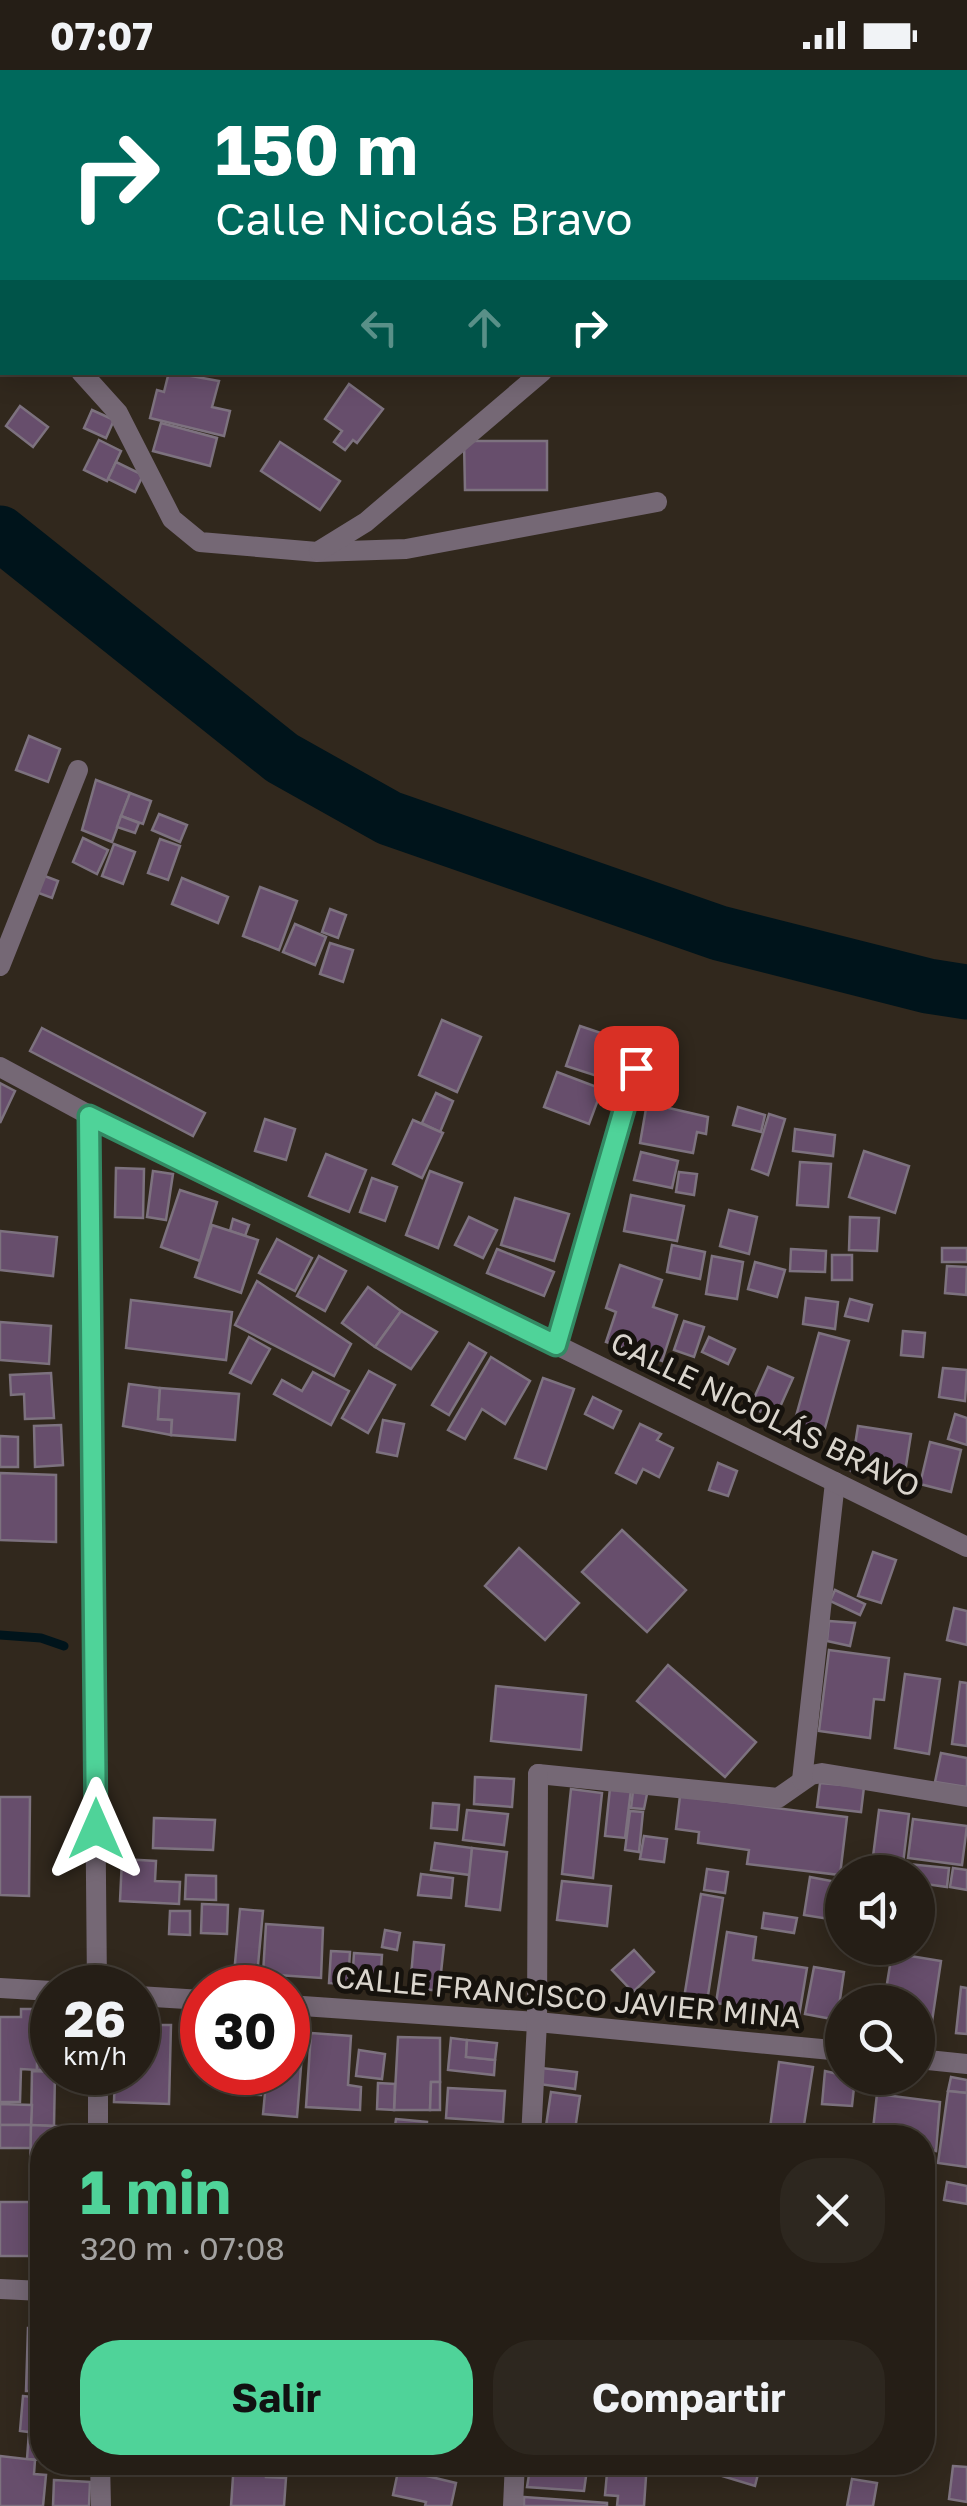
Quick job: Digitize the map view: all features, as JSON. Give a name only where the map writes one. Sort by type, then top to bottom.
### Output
[{"type":"street","points":[[84,375],[118,413],[172,520],[200,542],[318,552],[406,549],[657,502]]},
{"type":"street","points":[[318,552],[366,522],[538,375]]},
{"type":"street","points":[[0,966],[78,770]]},
{"type":"street","name":"CALLE NICOLÁS BRAVO","points":[[0,1067],[89,1116],[967,1548]]},
{"type":"street","points":[[556,1345],[636,1068]]},
{"type":"street","points":[[89,1116],[97,1965]]},
{"type":"street","points":[[802,1780],[835,1482]]},
{"type":"street","points":[[533,2125],[538,1774],[778,1798],[802,1780],[822,1772],[967,1797]]},
{"type":"street","points":[[0,1988],[30,1990]]},
{"type":"street","name":"CALLE FRANCISCO JAVIER MINA","points":[[310,2007],[537,2022],[825,2050]]},
{"type":"street","points":[[935,2061],[967,2064]]},
{"type":"street","points":[[98,2095],[98,2125]]},
{"type":"street","points":[[0,2290],[30,2291]]},
{"type":"street","points":[[100,2475],[101,2506]]},
{"type":"street","points":[[513,2506],[514,2475]]},
{"type":"building","points":[[168,375],[219,381],[212,407],[230,411],[224,436],[150,418],[157,390],[164,392]]},
{"type":"building","points":[[349,384],[383,409],[357,443],[353,440],[345,450],[334,442],[342,431],[325,419]]},
{"type":"building","points":[[20,406],[48,427],[33,447],[6,426]]},
{"type":"building","points":[[92,410],[114,420],[106,438],[84,428]]},
{"type":"building","points":[[161,423],[217,438],[210,466],[153,451]]},
{"type":"building","points":[[99,440],[121,451],[107,481],[84,470]]},
{"type":"building","points":[[464,441],[547,441],[547,490],[465,490]]},
{"type":"building","points":[[280,442],[340,481],[320,510],[261,471]]},
{"type":"building","points":[[116,462],[143,475],[135,492],[108,479]]},
{"type":"building","points":[[29,736],[60,749],[48,782],[16,770]]},
{"type":"building","points":[[96,780],[130,793],[112,842],[82,830]]},
{"type":"building","points":[[130,793],[151,801],[143,824],[121,816]]},
{"type":"building","points":[[159,814],[187,825],[180,842],[152,830]]},
{"type":"building","points":[[121,816],[139,823],[135,833],[117,827]]},
{"type":"building","points":[[83,838],[108,850],[97,874],[73,862]]},
{"type":"building","points":[[160,839],[180,846],[168,880],[148,873]]},
{"type":"building","points":[[114,844],[135,852],[123,884],[102,876]]},
{"type":"building","points":[[42,875],[58,881],[52,898],[36,892]]},
{"type":"building","points":[[182,878],[228,897],[218,923],[172,904]]},
{"type":"building","points":[[260,887],[297,901],[279,950],[243,936]]},
{"type":"building","points":[[330,909],[346,915],[338,938],[322,932]]},
{"type":"building","points":[[295,924],[326,937],[315,965],[283,952]]},
{"type":"building","points":[[330,943],[353,950],[343,982],[320,974]]},
{"type":"building","points":[[442,1020],[481,1037],[457,1092],[419,1075]]},
{"type":"building","points":[[580,1026],[613,1037],[600,1077],[566,1066]]},
{"type":"building","points":[[42,1028],[205,1113],[193,1136],[30,1051]]},
{"type":"building","points":[[557,1072],[602,1089],[589,1124],[544,1107]]},
{"type":"building","points":[[0,1083],[15,1091],[0,1123]]},
{"type":"building","points":[[436,1093],[453,1101],[440,1132],[422,1123]]},
{"type":"building","points":[[647,1103],[708,1117],[706,1134],[697,1132],[693,1153],[640,1143]]},
{"type":"building","points":[[738,1107],[765,1115],[761,1132],[733,1125]]},
{"type":"building","points":[[769,1114],[785,1119],[768,1175],[752,1169]]},
{"type":"building","points":[[265,1119],[295,1129],[286,1160],[255,1151]]},
{"type":"building","points":[[413,1120],[443,1133],[422,1178],[393,1164]]},
{"type":"building","points":[[795,1129],[835,1135],[833,1156],[793,1151]]},
{"type":"building","points":[[864,1151],[909,1166],[895,1213],[849,1197]]},
{"type":"building","points":[[641,1152],[678,1161],[672,1188],[634,1180]]},
{"type":"building","points":[[326,1154],[366,1170],[349,1212],[309,1196]]},
{"type":"building","points":[[800,1162],[831,1164],[828,1207],[797,1205]]},
{"type":"building","points":[[116,1168],[144,1169],[143,1218],[115,1217]]},
{"type":"building","points":[[153,1171],[173,1174],[166,1220],[147,1217]]},
{"type":"building","points":[[430,1171],[462,1183],[438,1248],[406,1235]]},
{"type":"building","points":[[679,1172],[697,1174],[694,1195],[676,1192]]},
{"type":"building","points":[[372,1178],[397,1187],[385,1221],[360,1212]]},
{"type":"building","points":[[180,1190],[217,1202],[200,1261],[161,1247]]},
{"type":"building","points":[[631,1195],[684,1206],[677,1241],[624,1231]]},
{"type":"building","points":[[515,1198],[569,1214],[554,1261],[501,1245]]},
{"type":"building","points":[[729,1210],[757,1217],[749,1254],[720,1246]]},
{"type":"building","points":[[469,1217],[497,1230],[483,1258],[455,1245]]},
{"type":"building","points":[[850,1217],[879,1218],[877,1251],[849,1250]]},
{"type":"building","points":[[233,1219],[249,1225],[245,1236],[230,1231]]},
{"type":"building","points":[[212,1225],[258,1240],[241,1293],[195,1277]]},
{"type":"building","points":[[0,1231],[57,1237],[53,1276],[0,1270]]},
{"type":"building","points":[[277,1239],[312,1258],[295,1291],[259,1273]]},
{"type":"building","points":[[672,1245],[705,1252],[700,1279],[667,1272]]},
{"type":"building","points":[[942,1248],[967,1248],[967,1262],[942,1262]]},
{"type":"building","points":[[497,1249],[554,1272],[544,1296],[487,1273]]},
{"type":"building","points":[[791,1249],[826,1251],[825,1272],[790,1271]]},
{"type":"building","points":[[832,1255],[852,1255],[852,1280],[832,1280]]},
{"type":"building","points":[[319,1256],[346,1271],[325,1311],[297,1296]]},
{"type":"building","points":[[712,1256],[743,1262],[737,1299],[706,1294]]},
{"type":"building","points":[[755,1262],[785,1270],[777,1297],[748,1289]]},
{"type":"building","points":[[620,1265],[662,1280],[653,1307],[677,1315],[662,1361],[606,1342],[616,1312],[606,1308]]},
{"type":"building","points":[[947,1266],[967,1267],[966,1295],[945,1293]]},
{"type":"building","points":[[257,1281],[351,1344],[334,1376],[235,1325]]},
{"type":"building","points":[[368,1287],[401,1311],[375,1347],[342,1323]]},
{"type":"building","points":[[806,1298],[838,1302],[835,1329],[803,1324]]},
{"type":"building","points":[[850,1299],[872,1305],[868,1321],[845,1316]]},
{"type":"building","points":[[131,1300],[232,1312],[226,1360],[126,1348]]},
{"type":"building","points":[[401,1311],[437,1332],[411,1369],[375,1347]]},
{"type":"building","points":[[684,1321],[704,1327],[694,1357],[674,1350]]},
{"type":"building","points":[[0,1322],[51,1326],[49,1364],[0,1360]]},
{"type":"building","points":[[903,1331],[925,1333],[923,1357],[901,1355]]},
{"type":"building","points":[[819,1333],[849,1341],[820,1446],[790,1438]]},
{"type":"building","points":[[249,1337],[270,1349],[251,1383],[230,1373]]},
{"type":"building","points":[[709,1337],[735,1349],[728,1364],[702,1352]]},
{"type":"building","points":[[469,1343],[486,1353],[449,1415],[432,1405]]},
{"type":"building","points":[[491,1357],[530,1381],[505,1424],[482,1409],[465,1439],[448,1430]]},
{"type":"building","points":[[768,1367],[793,1378],[775,1418],[750,1407]]},
{"type":"building","points":[[943,1368],[967,1370],[965,1401],[939,1397]]},
{"type":"building","points":[[369,1371],[395,1385],[368,1433],[342,1418]]},
{"type":"building","points":[[313,1372],[349,1391],[331,1425],[274,1394],[282,1380],[302,1391]]},
{"type":"building","points":[[51,1373],[54,1418],[25,1419],[24,1394],[11,1395],[10,1375]]},
{"type":"building","points":[[543,1378],[574,1389],[546,1469],[515,1458]]},
{"type":"building","points":[[129,1384],[160,1388],[158,1419],[172,1420],[171,1435],[123,1426]]},
{"type":"building","points":[[160,1388],[239,1394],[235,1440],[171,1435],[172,1420],[158,1419]]},
{"type":"building","points":[[593,1397],[621,1411],[613,1428],[585,1414]]},
{"type":"building","points":[[955,1414],[967,1418],[967,1445],[948,1439]]},
{"type":"building","points":[[383,1420],[404,1424],[397,1456],[377,1452]]},
{"type":"building","points":[[640,1424],[661,1434],[657,1440],[673,1448],[659,1477],[643,1469],[636,1483],[616,1473]]},
{"type":"building","points":[[61,1425],[63,1465],[35,1467],[34,1426]]},
{"type":"building","points":[[858,1426],[911,1434],[904,1479],[851,1471]]},
{"type":"building","points":[[0,1436],[18,1437],[18,1467],[0,1467]]},
{"type":"building","points":[[930,1442],[961,1450],[951,1492],[920,1484]]},
{"type":"building","points":[[718,1463],[737,1471],[728,1496],[709,1490]]},
{"type":"building","points":[[0,1473],[56,1475],[56,1542],[0,1540]]},
{"type":"building","points":[[622,1530],[686,1590],[647,1632],[582,1572]]},
{"type":"building","points":[[519,1548],[579,1603],[545,1640],[485,1586]]},
{"type":"building","points":[[873,1552],[896,1560],[881,1603],[858,1596]]},
{"type":"building","points":[[835,1590],[865,1604],[860,1615],[830,1601]]},
{"type":"building","points":[[954,1608],[967,1611],[967,1645],[947,1640]]},
{"type":"building","points":[[829,1621],[855,1623],[850,1646],[827,1641]]},
{"type":"building","points":[[829,1650],[889,1658],[884,1700],[874,1699],[870,1738],[819,1731]]},
{"type":"building","points":[[668,1665],[756,1742],[725,1777],[637,1701]]},
{"type":"building","points":[[905,1674],[940,1679],[929,1754],[895,1748]]},
{"type":"building","points":[[960,1682],[967,1683],[967,1746],[952,1744]]},
{"type":"building","points":[[496,1686],[586,1695],[581,1750],[491,1741]]},
{"type":"building","points":[[941,1753],[967,1758],[967,1787],[935,1782]]},
{"type":"building","points":[[475,1777],[514,1779],[512,1807],[474,1804]]},
{"type":"building","points":[[820,1783],[864,1787],[861,1812],[817,1807]]},
{"type":"building","points":[[610,1788],[631,1790],[625,1838],[605,1836]]},
{"type":"building","points":[[571,1789],[602,1793],[593,1878],[562,1874]]},
{"type":"building","points":[[633,1791],[647,1794],[644,1809],[631,1808]]},
{"type":"building","points":[[680,1796],[847,1817],[842,1855],[825,1855],[825,1873],[747,1864],[749,1850],[698,1843],[699,1832],[676,1829]]},
{"type":"building","points":[[0,1797],[30,1797],[29,1896],[0,1895]]},
{"type":"building","points":[[433,1803],[459,1805],[457,1830],[431,1828]]},
{"type":"building","points":[[467,1810],[508,1814],[504,1845],[463,1840]]},
{"type":"building","points":[[879,1810],[909,1814],[904,1855],[873,1855]]},
{"type":"building","points":[[630,1811],[643,1812],[639,1852],[625,1850]]},
{"type":"building","points":[[154,1818],[215,1820],[213,1850],[153,1848]]},
{"type":"building","points":[[913,1819],[967,1826],[962,1865],[935,1862],[935,1855],[908,1855]]},
{"type":"building","points":[[644,1836],[667,1839],[664,1862],[640,1859]]},
{"type":"building","points":[[435,1843],[472,1848],[470,1875],[431,1870]]},
{"type":"building","points":[[472,1848],[507,1852],[500,1910],[466,1906]]},
{"type":"building","points":[[122,1859],[156,1861],[155,1881],[180,1882],[179,1904],[120,1901]]},
{"type":"building","points":[[935,1867],[949,1868],[947,1887],[935,1885]]},
{"type":"building","points":[[953,1868],[967,1870],[967,1890],[950,1887]]},
{"type":"building","points":[[707,1869],[728,1872],[725,1893],[704,1890]]},
{"type":"building","points":[[421,1874],[453,1878],[451,1898],[418,1895]]},
{"type":"building","points":[[186,1875],[216,1876],[216,1900],[185,1899]]},
{"type":"building","points":[[810,1877],[825,1880],[825,1918],[804,1915]]},
{"type":"building","points":[[562,1881],[611,1886],[607,1926],[557,1920]]},
{"type":"building","points":[[701,1894],[723,1898],[707,2002],[684,1998]]},
{"type":"building","points":[[202,1904],[228,1905],[227,1934],[201,1933]]},
{"type":"building","points":[[240,1909],[263,1911],[258,1965],[235,1965]]},
{"type":"building","points":[[170,1911],[190,1911],[190,1935],[169,1934]]},
{"type":"building","points":[[764,1913],[797,1918],[794,1933],[762,1928]]},
{"type":"building","points":[[266,1924],[323,1928],[321,1978],[310,1977],[310,1965],[264,1965]]},
{"type":"building","points":[[385,1930],[400,1933],[397,1950],[382,1947]]},
{"type":"building","points":[[727,1932],[756,1937],[753,1960],[807,1968],[799,2016],[716,2003]]},
{"type":"building","points":[[414,1942],[444,1945],[439,1991],[410,1987]]},
{"type":"building","points":[[634,1950],[654,1972],[633,1992],[612,1970]]},
{"type":"building","points":[[331,1951],[350,1952],[348,1984],[329,1983]]},
{"type":"building","points":[[354,1953],[382,1955],[380,1986],[352,1984]]},
{"type":"building","points":[[935,1960],[941,1961],[935,2001],[935,1985],[887,1985],[890,1965],[935,1965]]},
{"type":"building","points":[[814,1967],[844,1972],[842,1985],[825,1985],[825,2018],[805,2014]]},
{"type":"building","points":[[961,1987],[967,1988],[967,2034],[956,2033]]},
{"type":"building","points":[[21,2009],[30,2009],[30,2070],[21,2069],[20,2102],[0,2102],[0,2017],[21,2017]]},
{"type":"building","points":[[160,2025],[171,2025],[169,2104],[114,2102],[114,2095],[160,2095]]},
{"type":"building","points":[[311,2033],[351,2036],[348,2085],[361,2087],[360,2110],[306,2107],[307,2095],[310,2095]]},
{"type":"building","points":[[398,2037],[440,2038],[440,2082],[431,2082],[430,2110],[394,2110]]},
{"type":"building","points":[[451,2038],[467,2040],[466,2057],[495,2060],[494,2075],[448,2070]]},
{"type":"building","points":[[467,2040],[497,2043],[495,2060],[466,2057]]},
{"type":"building","points":[[359,2050],[385,2054],[382,2079],[356,2076]]},
{"type":"building","points":[[779,2062],[813,2067],[804,2125],[770,2125]]},
{"type":"building","points":[[541,2068],[577,2072],[575,2089],[539,2084]]},
{"type":"building","points":[[825,2071],[825,2095],[853,2095],[852,2106],[822,2104]]},
{"type":"building","points":[[951,2077],[967,2080],[967,2093],[948,2091]]},
{"type":"building","points":[[431,2082],[440,2082],[440,2110],[430,2110]]},
{"type":"building","points":[[378,2083],[395,2084],[394,2110],[377,2109]]},
{"type":"building","points":[[448,2088],[505,2091],[503,2122],[446,2118]]},
{"type":"building","points":[[948,2091],[967,2093],[967,2167],[938,2163]]},
{"type":"building","points":[[551,2092],[580,2096],[576,2125],[546,2125]]},
{"type":"building","points":[[32,2095],[55,2095],[54,2125],[31,2125]]},
{"type":"building","points":[[265,2095],[299,2095],[297,2117],[263,2114]]},
{"type":"building","points":[[877,2095],[940,2102],[936,2151],[935,2125],[873,2125]]},
{"type":"building","points":[[0,2104],[32,2105],[31,2125],[0,2125]]},
{"type":"building","points":[[396,2119],[427,2122],[427,2125],[395,2125]]},
{"type":"building","points":[[0,2125],[30,2125],[30,2148],[0,2148]]},
{"type":"building","points":[[947,2182],[967,2186],[967,2204],[944,2200]]},
{"type":"building","points":[[0,2202],[30,2202],[30,2256],[0,2256]]},
{"type":"building","points":[[28,2328],[30,2328],[30,2391],[26,2391]]},
{"type":"building","points":[[23,2396],[30,2397],[29,2432],[20,2431]]},
{"type":"building","points":[[0,2456],[30,2459],[30,2475],[46,2475],[43,2506],[0,2506]]},
{"type":"building","points":[[953,2466],[967,2467],[967,2502],[949,2499]]},
{"type":"building","points":[[233,2475],[286,2478],[284,2506],[231,2506]]},
{"type":"building","points":[[397,2475],[427,2475],[456,2483],[451,2506],[425,2506],[426,2502],[393,2495]]},
{"type":"building","points":[[529,2475],[586,2475],[584,2491],[527,2487]]},
{"type":"building","points":[[607,2475],[646,2475],[644,2506],[617,2506],[618,2496],[605,2495]]},
{"type":"building","points":[[719,2475],[758,2475],[755,2486]]},
{"type":"building","points":[[852,2479],[877,2483],[873,2506],[847,2506]]},
{"type":"building","points":[[54,2480],[90,2482],[89,2506],[53,2506]]},
{"type":"building","points":[[524,2497],[607,2503],[607,2506],[524,2506]]},
{"type":"waterway","points":[[0,533],[282,758],[389,818],[719,933],[928,986],[967,992]]},
{"type":"waterway","points":[[0,1635],[41,1638],[64,1646]]},
{"type":"route","points":[[96,1829],[89,1116],[556,1345],[636,1068]]}]
